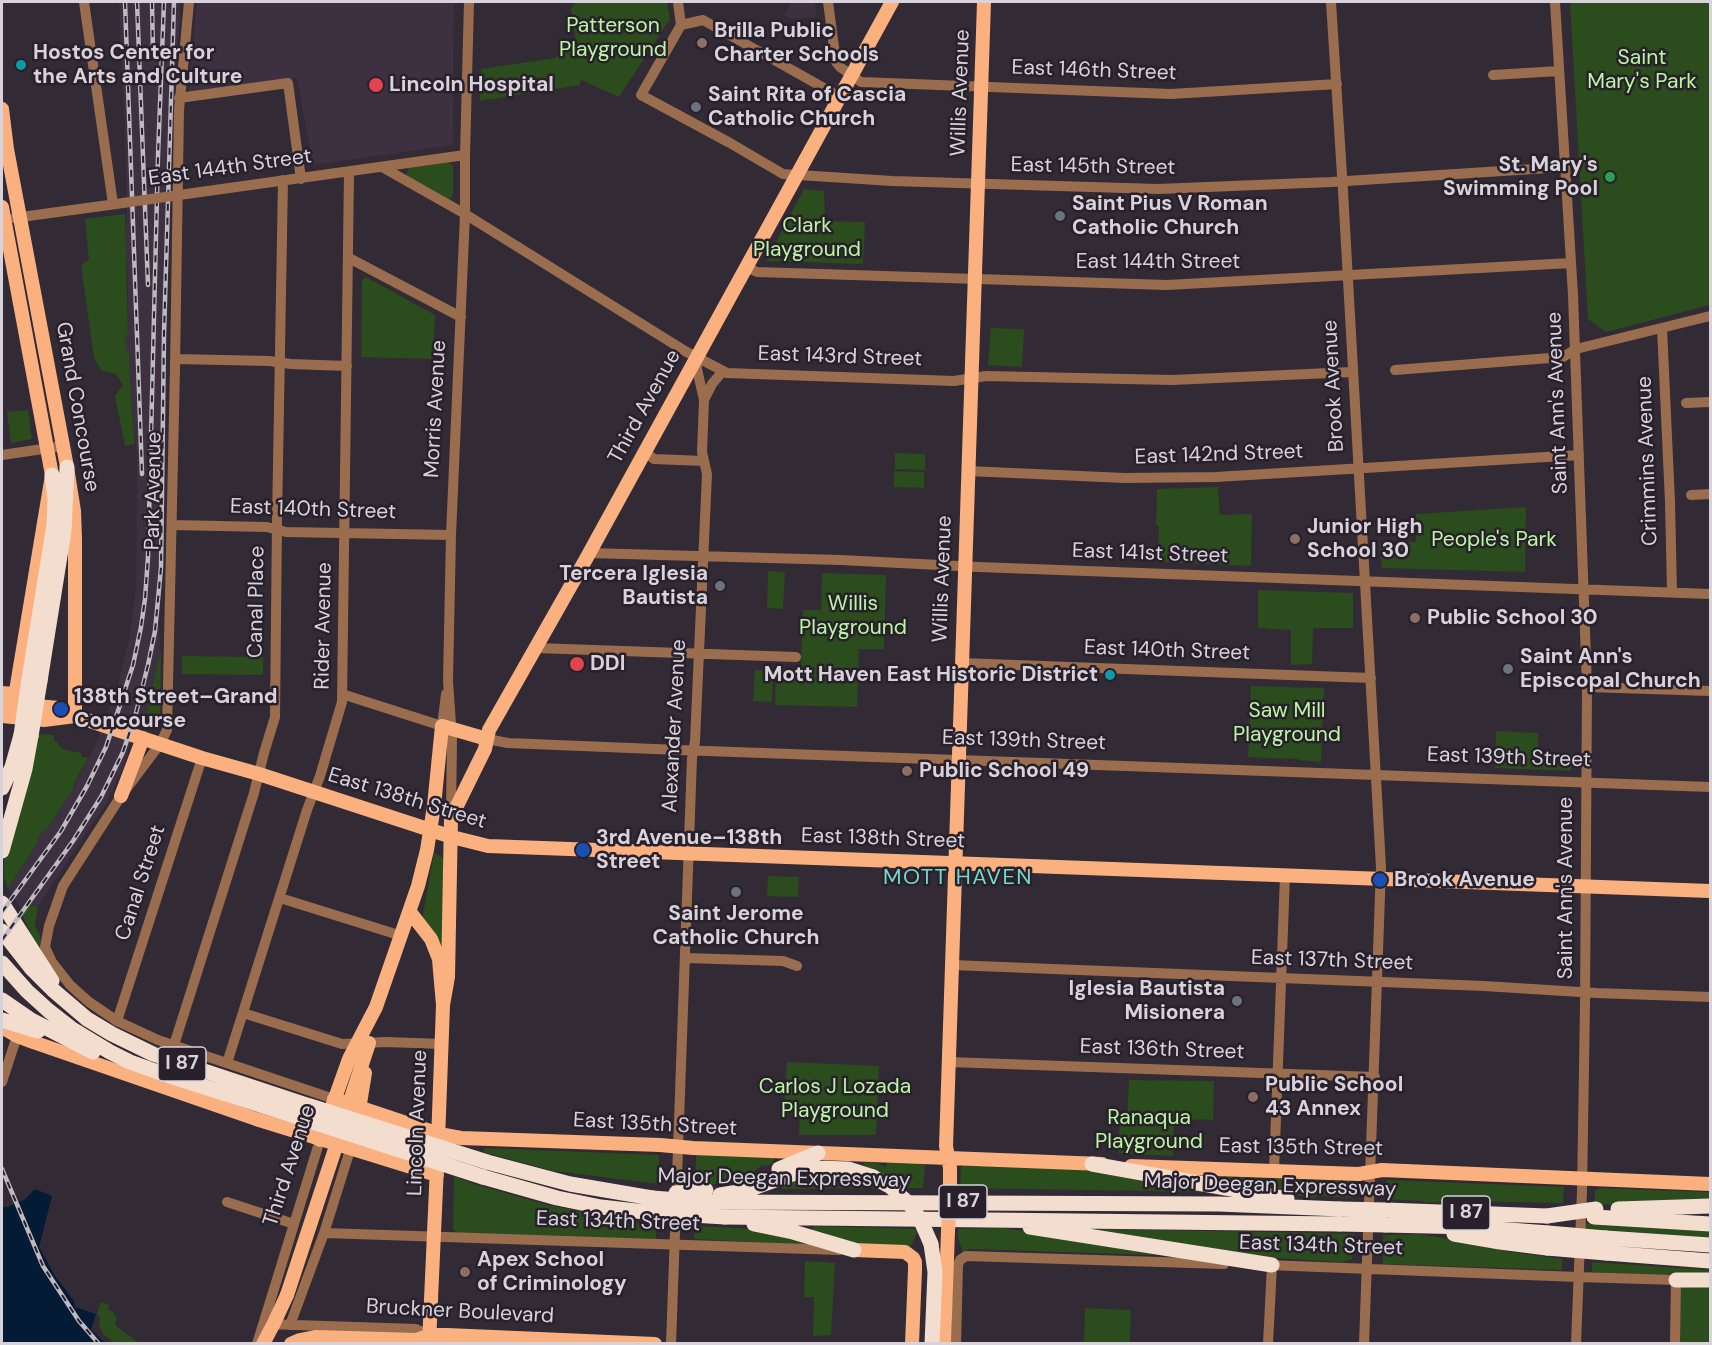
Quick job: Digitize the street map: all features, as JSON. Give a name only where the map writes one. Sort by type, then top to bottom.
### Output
[{"type":"highway","points":[[2,851],[22,780],[26,735],[35,680],[64,531],[67,467]]},
{"type":"highway","points":[[35,680],[54,525],[55,500],[52,475]]},
{"type":"highway","points":[[2,788],[26,735]]},
{"type":"highway","points":[[2,891],[8,926]]},
{"type":"highway","points":[[2,903],[8,926]]},
{"type":"highway","name":"Major Deegan Expressway","points":[[8,926],[64,1001],[99,1027],[153,1054],[308,1113]]},
{"type":"highway","name":"Major Deegan Expressway","points":[[2,963],[27,991],[61,1021],[130,1062],[308,1113],[485,1170],[557,1198],[615,1209],[725,1217],[974,1219],[1340,1216],[1386,1218],[1547,1216],[1595,1213],[1634,1219]]},
{"type":"highway","points":[[2,1000],[26,1017],[64,1038],[96,1053],[130,1062]]},
{"type":"highway","points":[[2,1020],[64,1038]]},
{"type":"highway","points":[[706,1196],[818,1154]]},
{"type":"highway","points":[[1092,1164],[1340,1216]]},
{"type":"highway","points":[[652,1196],[728,1194],[745,1191],[789,1175],[818,1168],[848,1169],[873,1177],[891,1187],[911,1206],[921,1221],[931,1244],[941,1342]]},
{"type":"highway","name":"Major Deegan Expressway","points":[[485,1170],[652,1196],[1220,1204],[1340,1216]]},
{"type":"highway","points":[[1595,1213],[1710,1206]]},
{"type":"highway","points":[[1634,1219],[1710,1216]]},
{"type":"highway","points":[[725,1217],[793,1232],[854,1250]]},
{"type":"highway","name":"Major Deegan Expressway","points":[[1386,1218],[1482,1240],[1606,1245]]},
{"type":"highway","points":[[974,1219],[1272,1265]]},
{"type":"highway","points":[[1634,1219],[1710,1224]]},
{"type":"highway","points":[[1606,1245],[1705,1245]]},
{"type":"highway","points":[[1606,1245],[1710,1261]]},
{"type":"highway","points":[[1676,1280],[1710,1280]]},
{"type":"main road","name":"Third Avenue","points":[[443,1005],[448,977],[452,818],[485,749],[489,730],[645,452],[892,2]]},
{"type":"main road","name":"Willis Avenue","points":[[941,1342],[950,1187],[946,1146],[984,2]]},
{"type":"main road","name":"Grand Concourse","points":[[2,109],[67,467],[75,531],[75,716]]},
{"type":"main road","name":"Grand Concourse","points":[[2,215],[52,475],[8,705]]},
{"type":"main road","name":"East 138th Street","points":[[8,705],[44,720],[75,716]]},
{"type":"main road","name":"East 138th Street","points":[[8,705],[59,708],[75,716],[202,758],[259,774],[452,837],[479,845],[496,847],[1710,891]]},
{"type":"main road","name":"East 139th Street","points":[[447,728],[487,739]]},
{"type":"main road","points":[[430,830],[447,728]]},
{"type":"main road","points":[[121,796],[143,738]]},
{"type":"main road","name":"Third Avenue","points":[[320,1140],[349,1059],[363,1044],[402,936],[422,873],[430,830]]},
{"type":"main road","name":"Lincoln Avenue","points":[[410,912],[426,932],[435,949],[443,1005],[430,1339]]},
{"type":"main road","points":[[2,1027],[17,1036],[217,1106],[437,1175]]},
{"type":"main road","points":[[263,1344],[287,1295],[344,1146],[354,1106],[363,1044]]},
{"type":"main road","name":"East 135th Street","points":[[334,1100],[439,1134],[461,1138],[1274,1171],[1359,1174],[1382,1170],[1710,1184]]},
{"type":"main road","name":"East 134th Street","points":[[854,1250],[901,1252],[911,1256],[915,1265],[912,1344]]},
{"type":"main road","points":[[291,1344],[315,1337],[430,1339]]},
{"type":"main road","name":"Bruckner Boulevard","points":[[430,1339],[655,1344]]},
{"type":"street","points":[[84,2],[114,204]]},
{"type":"street","name":"Park Avenue","points":[[45,946],[49,926],[63,886],[121,796],[160,744],[166,734],[168,723],[176,359],[175,196],[179,98],[189,2]]},
{"type":"street","name":"Morris Avenue","points":[[447,728],[451,535],[465,213],[469,2]]},
{"type":"street","points":[[678,2],[681,24],[703,20],[840,97]]},
{"type":"street","points":[[828,2],[836,62],[851,76]]},
{"type":"street","name":"Brook Avenue","points":[[1331,2],[1381,878],[1364,1344]]},
{"type":"street","name":"Saint Ann's Avenue","points":[[1555,2],[1576,349],[1587,687],[1582,1179],[1576,1344]]},
{"type":"street","name":"East 145th Street","points":[[681,24],[641,95],[783,174],[892,181],[1158,189],[1342,181],[1565,167]]},
{"type":"street","points":[[1493,75],[1559,71]]},
{"type":"street","name":"East 146th Street","points":[[851,76],[861,82],[1171,94],[1337,84]]},
{"type":"street","points":[[179,98],[288,83],[301,179]]},
{"type":"street","name":"East 144th Street","points":[[2,215],[21,217],[465,155]]},
{"type":"street","name":"East 143rd Street","points":[[382,167],[465,213],[685,351],[730,373],[942,381],[986,376],[1172,381],[1353,372]]},
{"type":"street","name":"Rider Avenue","points":[[227,1063],[339,715],[342,694],[349,172]]},
{"type":"street","name":"Canal Place","points":[[174,1045],[275,717],[283,180]]},
{"type":"street","points":[[349,258],[461,317]]},
{"type":"street","name":"East 144th Street","points":[[746,267],[758,272],[1186,285],[1571,263]]},
{"type":"street","points":[[1395,369],[1563,357],[1576,349],[1710,316]]},
{"type":"street","name":"Crimmins Avenue","points":[[1662,328],[1672,592]]},
{"type":"street","name":"Alexander Avenue","points":[[671,1344],[689,853],[707,474],[702,452],[704,400],[697,369],[697,357]]},
{"type":"street","points":[[176,359],[269,361],[347,366]]},
{"type":"street","name":"Alexander Avenue","points":[[704,400],[712,384],[723,371]]},
{"type":"street","points":[[1686,403],[1710,402]]},
{"type":"street","points":[[2,455],[63,446]]},
{"type":"street","points":[[645,452],[654,459],[704,461]]},
{"type":"street","name":"East 142nd Street","points":[[968,471],[1170,478],[1216,477],[1579,455]]},
{"type":"street","points":[[1691,495],[1710,494]]},
{"type":"street","name":"East 140th Street","points":[[172,525],[267,527],[286,532],[451,535]]},
{"type":"street","name":"East 141st Street","points":[[589,553],[842,560],[1710,594]]},
{"type":"street","points":[[536,648],[796,657]]},
{"type":"street","name":"East 140th Street","points":[[961,663],[1371,678]]},
{"type":"street","points":[[1587,687],[1710,691]]},
{"type":"street","name":"East 139th Street","points":[[342,694],[447,728]]},
{"type":"street","points":[[447,728],[452,818]]},
{"type":"street","name":"East 139th Street","points":[[487,739],[508,743],[1710,787]]},
{"type":"street","name":"Canal Street","points":[[117,1021],[202,758]]},
{"type":"street","points":[[1274,1171],[1285,875]]},
{"type":"street","points":[[280,898],[402,936]]},
{"type":"street","name":"East 135th Street","points":[[45,946],[52,962],[70,985],[117,1021],[158,1040],[334,1100]]},
{"type":"street","points":[[686,958],[783,961],[797,966]]},
{"type":"street","name":"East 137th Street","points":[[952,965],[1710,997]]},
{"type":"street","points":[[243,1013],[342,1044],[386,1042],[442,1044]]},
{"type":"street","points":[[2,1082],[17,1036]]},
{"type":"street","name":"East 136th Street","points":[[949,1062],[1375,1077]]},
{"type":"street","name":"Third Avenue","points":[[257,1344],[320,1140]]},
{"type":"street","points":[[290,1325],[324,1233],[344,1146]]},
{"type":"street","points":[[227,1202],[294,1224]]},
{"type":"street","name":"East 134th Street","points":[[324,1233],[854,1250]]},
{"type":"street","name":"East 134th Street","points":[[941,1342],[959,1261],[970,1255],[1676,1280]]},
{"type":"street","points":[[1268,1344],[1272,1265]]},
{"type":"street","points":[[1675,1344],[1676,1280]]},
{"type":"street","name":"Bruckner Boulevard","points":[[262,1324],[416,1329],[430,1339]]},
{"type":"shaded area","points":[[119,2],[180,2],[180,23],[172,90],[165,513],[159,624],[160,652],[146,717],[140,715],[122,769],[108,801],[38,907],[29,905],[24,913],[8,889],[36,845],[39,836],[50,825],[74,787],[96,743],[117,688],[129,639],[136,588],[137,454],[129,351],[126,350],[125,336],[128,335],[125,240],[127,216]]},
{"type":"shaded area","name":"Lincoln Hospital","points":[[197,2],[454,2],[453,145],[313,165],[297,78],[189,92]]},
{"type":"shaded area","points":[[791,2],[814,2],[817,17],[791,19],[784,15]]},
{"type":"green space","name":"Patterson Playground","points":[[576,2],[667,2],[670,19],[619,97],[581,80],[580,85],[480,101],[481,69],[555,58],[570,45],[577,48],[571,9]]},
{"type":"green space","name":"Saint Mary's Park","points":[[1570,2],[1710,2],[1710,305],[1606,332],[1588,319]]},
{"type":"green space","points":[[449,162],[453,166],[453,193],[449,199],[445,199],[408,178],[406,174],[409,168]]},
{"type":"green space","name":"Clark Playground","points":[[804,189],[824,191],[825,221],[865,222],[863,264],[766,261]]},
{"type":"green space","points":[[125,214],[128,335],[125,336],[126,350],[129,351],[135,444],[125,446],[115,396],[123,385],[116,374],[101,370],[94,358],[81,265],[89,259],[85,219]]},
{"type":"green space","points":[[366,277],[435,315],[433,359],[361,357],[362,280]]},
{"type":"green space","points":[[991,328],[1024,329],[1022,367],[988,365]]},
{"type":"green space","points":[[28,410],[32,439],[11,443],[7,412]]},
{"type":"green space","points":[[895,453],[925,454],[925,470],[895,469]]},
{"type":"green space","points":[[894,471],[924,472],[924,488],[894,487]]},
{"type":"green space","points":[[1218,487],[1220,515],[1252,514],[1251,566],[1158,562],[1157,489]]},
{"type":"green space","name":"People's Park","points":[[1526,507],[1525,572],[1382,568],[1379,543],[1416,542],[1416,514]]},
{"type":"green space","points":[[768,571],[785,572],[783,609],[767,608]]},
{"type":"green space","name":"Willis Playground","points":[[822,573],[886,575],[884,649],[859,649],[857,707],[775,705],[776,668],[801,668],[803,610],[821,610]]},
{"type":"green space","points":[[1258,590],[1353,593],[1353,628],[1313,628],[1312,664],[1291,665],[1291,630],[1258,628]]},
{"type":"green space","points":[[161,653],[160,721],[146,717]]},
{"type":"green space","points":[[182,656],[263,657],[263,675],[182,674]]},
{"type":"green space","points":[[755,670],[773,671],[772,702],[753,701]]},
{"type":"green space","name":"Saw Mill Playground","points":[[1251,686],[1324,688],[1321,762],[1248,757]]},
{"type":"green space","points":[[1496,731],[1538,733],[1538,751],[1572,753],[1571,771],[1495,768]]},
{"type":"green space","points":[[36,734],[54,735],[54,741],[57,741],[59,746],[65,750],[81,753],[81,756],[88,758],[74,787],[50,825],[39,836],[36,845],[8,889],[4,878],[4,859]]},
{"type":"green space","points":[[434,853],[446,859],[443,948],[428,925],[422,920]]},
{"type":"green space","points":[[768,876],[799,877],[798,897],[767,896]]},
{"type":"green space","points":[[29,905],[38,907],[35,925],[40,936],[41,953],[22,915]]},
{"type":"green space","name":"Carlos J Lozada Playground","points":[[787,1062],[879,1066],[876,1135],[799,1135],[800,1107],[784,1107]]},
{"type":"green space","name":"Ranaqua Playground","points":[[1129,1080],[1214,1081],[1213,1120],[1174,1119],[1173,1156],[1118,1153],[1120,1118],[1127,1118]]},
{"type":"green space","points":[[485,1148],[659,1155],[659,1184],[554,1171],[483,1152]]},
{"type":"green space","points":[[696,1155],[775,1158],[772,1164],[762,1165],[739,1179],[719,1184],[696,1185]]},
{"type":"green space","points":[[864,1162],[886,1167],[887,1163],[923,1163],[925,1164],[923,1188],[782,1189],[782,1184],[796,1179],[798,1182],[809,1176],[872,1169],[863,1165]]},
{"type":"green space","points":[[961,1165],[1122,1171],[1213,1192],[960,1188]]},
{"type":"green space","points":[[1181,1173],[1355,1179],[1353,1198],[1317,1196],[1315,1198]]},
{"type":"green space","points":[[454,1176],[477,1185],[548,1205],[656,1225],[656,1239],[456,1233],[453,1229]]},
{"type":"green space","points":[[1387,1180],[1564,1187],[1563,1203],[1458,1201],[1424,1203],[1423,1201],[1384,1199]]},
{"type":"green space","points":[[1599,1188],[1710,1192],[1710,1200],[1595,1204],[1595,1191]]},
{"type":"green space","points":[[1577,1223],[1710,1229],[1710,1238],[1576,1228]]},
{"type":"green space","points":[[695,1226],[779,1233],[810,1245],[694,1239]]},
{"type":"green space","points":[[814,1226],[919,1229],[910,1248],[844,1242],[820,1231],[817,1234],[813,1232]]},
{"type":"green space","points":[[1001,1228],[1187,1256],[969,1249],[963,1252],[958,1238],[958,1229]]},
{"type":"green space","points":[[1094,1229],[1354,1234],[1352,1259],[1343,1262],[1274,1258],[1094,1231]]},
{"type":"green space","points":[[1418,1234],[1505,1251],[1562,1259],[1562,1270],[1383,1264],[1383,1235]]},
{"type":"green space","points":[[805,1261],[835,1263],[831,1335],[813,1336],[814,1297],[804,1297]]},
{"type":"green space","points":[[1592,1262],[1710,1270],[1710,1275],[1592,1272]]},
{"type":"green space","points":[[1710,1282],[1710,1343],[1680,1343],[1680,1284]]},
{"type":"green space","points":[[101,1302],[109,1305],[108,1309],[117,1317],[115,1325],[139,1343],[115,1343],[104,1335],[99,1326],[100,1318],[97,1314]]},
{"type":"green space","points":[[1085,1308],[1131,1310],[1130,1343],[1084,1343]]},
{"type":"water","points":[[35,1189],[52,1196],[39,1247],[55,1276],[74,1301],[75,1307],[96,1314],[91,1330],[105,1343],[2,1343],[2,1207],[8,1207],[24,1200]]},
{"type":"railway","points":[[125,2],[142,474]]},
{"type":"railway","points":[[137,2],[148,285]]},
{"type":"railway","points":[[152,2],[153,55]]},
{"type":"railway","points":[[2,912],[61,831],[87,786],[106,747],[133,665],[141,627],[148,557],[164,2]]},
{"type":"railway","points":[[2,940],[73,841],[101,797],[123,752],[136,713],[155,631],[161,568],[164,334],[174,2]]},
{"type":"railway","points":[[2,1169],[43,1266],[79,1321],[99,1344]]},
{"type":"place","name":"Brilla Public Charter Schools","points":[[702,43]]},
{"type":"place","name":"Hostos Center for the Arts and Culture","points":[[21,65]]},
{"type":"place","name":"Lincoln Hospital","points":[[376,85]]},
{"type":"place","name":"Saint Rita of Cascia Catholic Church","points":[[696,107]]},
{"type":"place","name":"St. Mary's Swimming Pool","points":[[1610,177]]},
{"type":"place","name":"Saint Pius V Roman Catholic Church","points":[[1060,216]]},
{"type":"place","name":"Junior High School 30","points":[[1295,539]]},
{"type":"place","name":"Tercera Iglesia Bautista","points":[[720,586]]},
{"type":"place","name":"Public School 30","points":[[1415,618]]},
{"type":"place","name":"DDI","points":[[577,664]]},
{"type":"place","name":"Saint Ann's Episcopal Church","points":[[1508,669]]},
{"type":"place","name":"Mott Haven East Historic District","points":[[1110,675]]},
{"type":"place","name":"138th Street–Grand Concourse","points":[[61,709]]},
{"type":"place","name":"Public School 49","points":[[907,771]]},
{"type":"place","name":"3rd Avenue–138th Street","points":[[583,850]]},
{"type":"place","name":"Brook Avenue","points":[[1380,880]]},
{"type":"place","name":"Saint Jerome Catholic Church","points":[[736,892]]},
{"type":"place","name":"Iglesia Bautista Misionera","points":[[1237,1001]]},
{"type":"place","name":"Public School 43 Annex","points":[[1253,1097]]},
{"type":"place","name":"Apex School of Criminology","points":[[465,1272]]},
{"type":"district","name":"MOTT HAVEN","points":[[958,878]]}]
